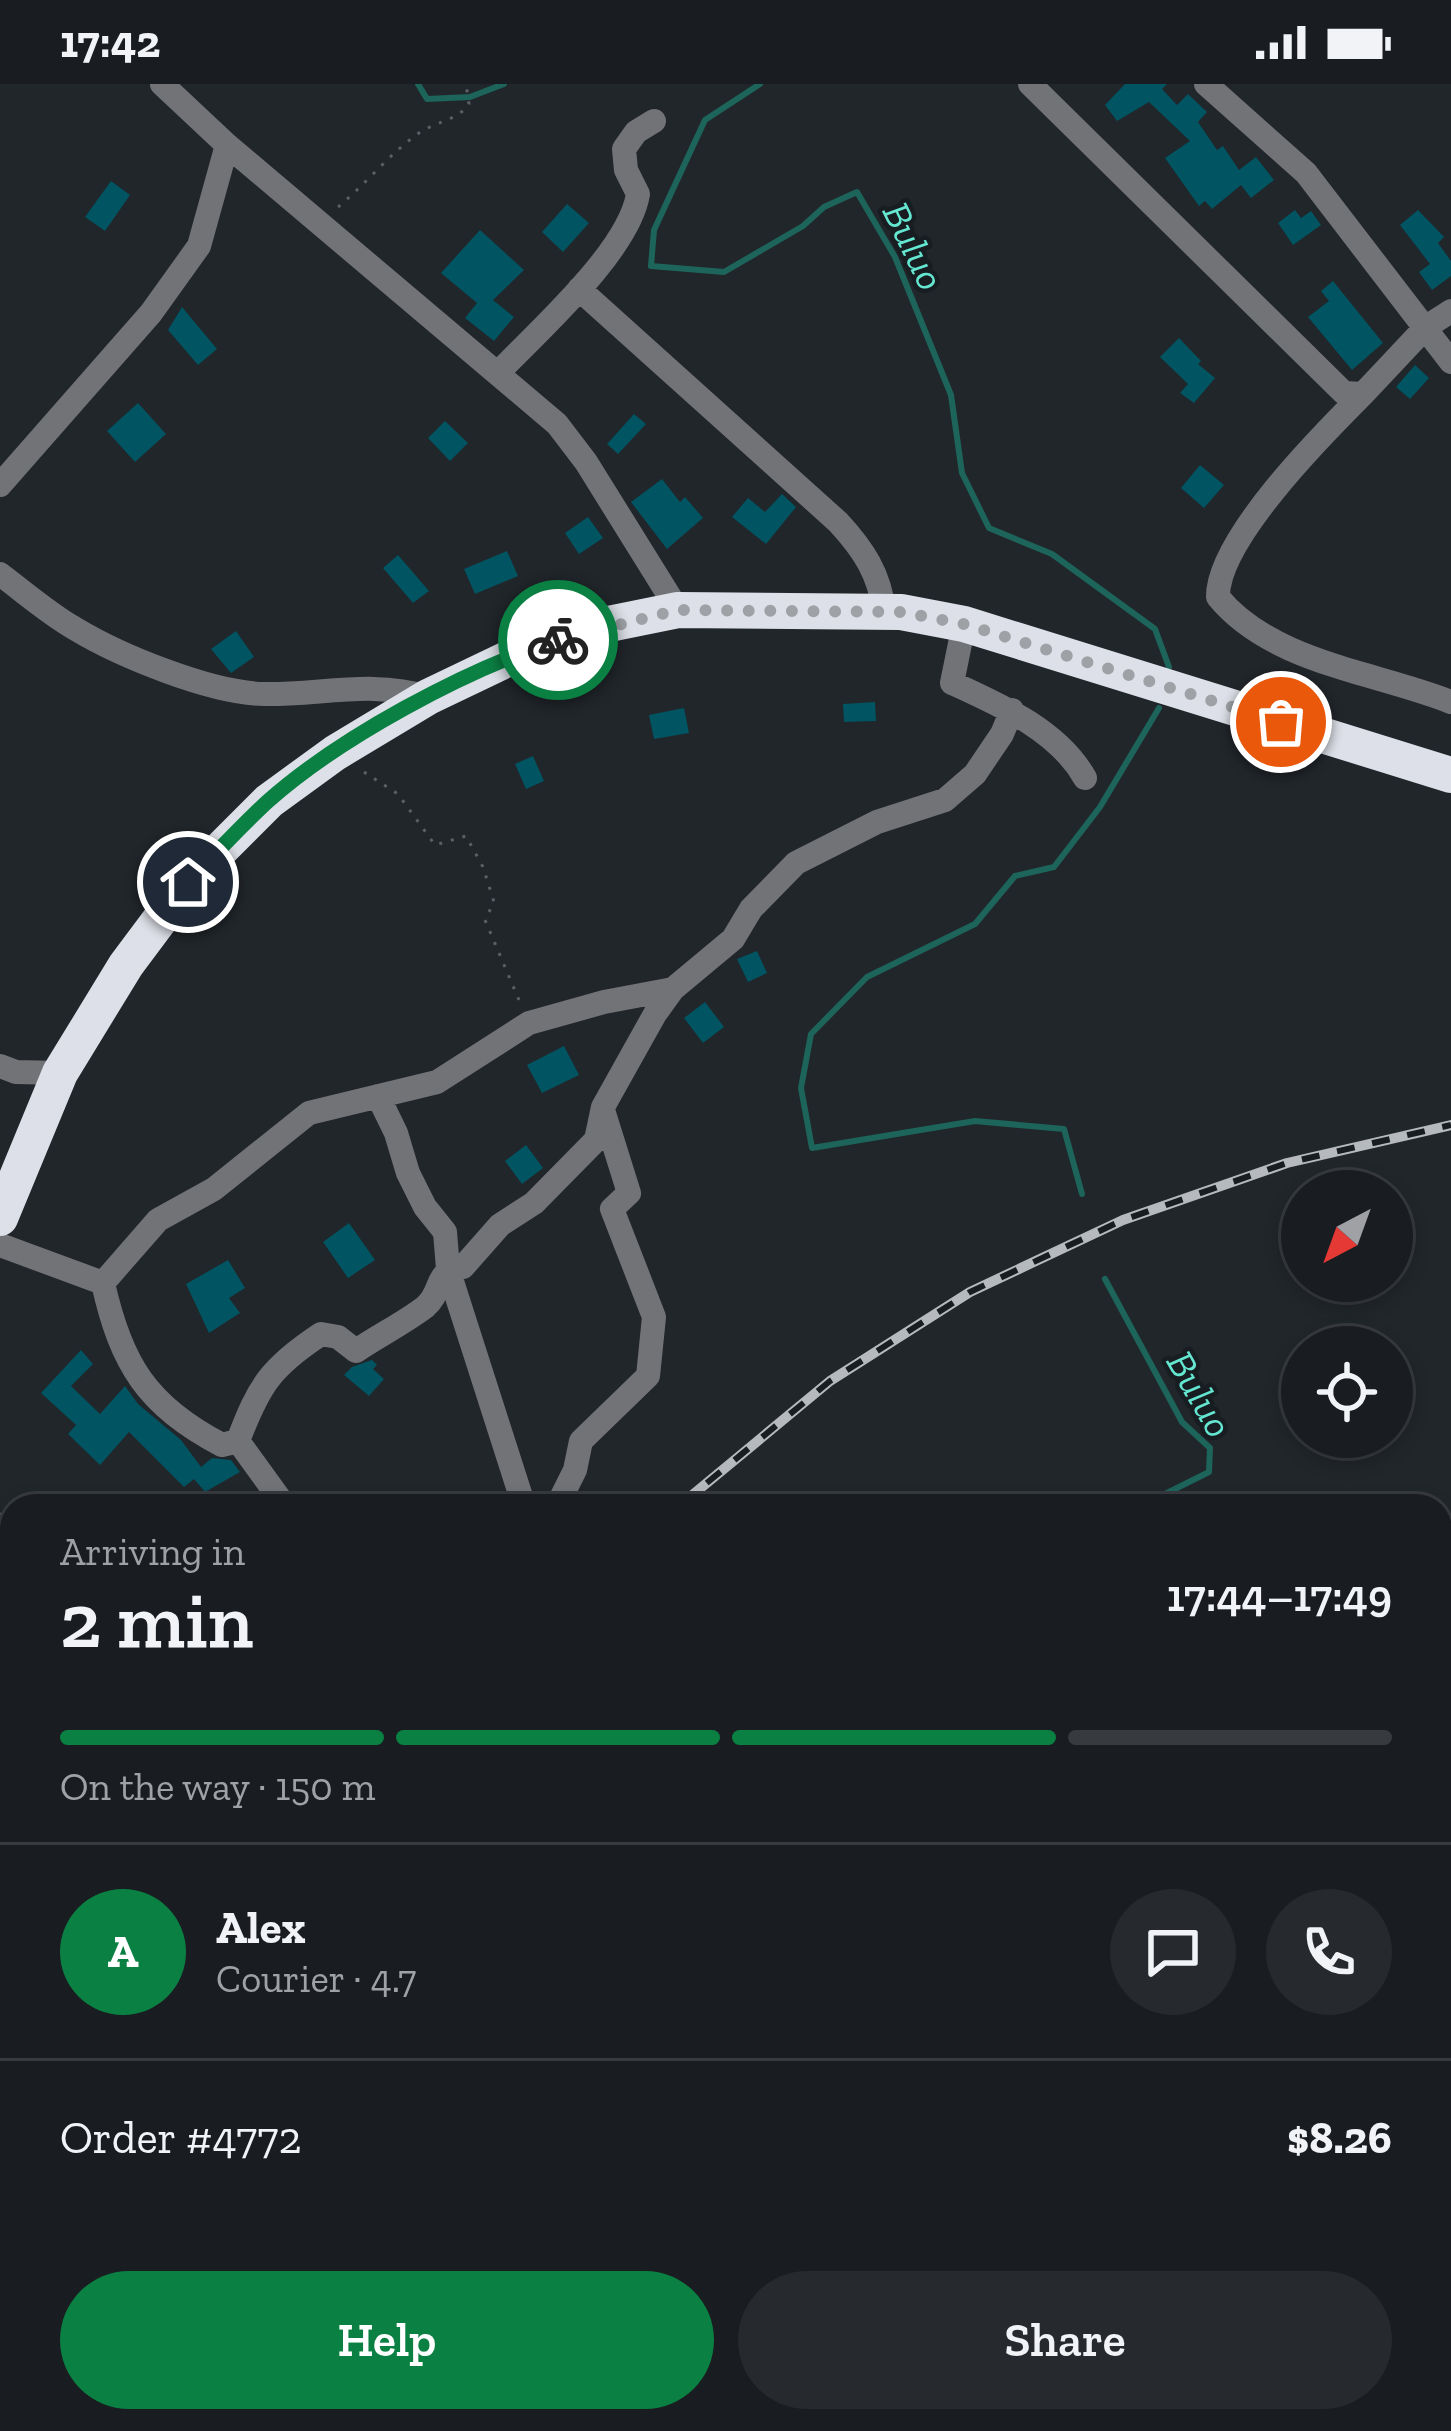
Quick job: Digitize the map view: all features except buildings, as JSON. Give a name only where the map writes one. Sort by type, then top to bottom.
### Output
[{"type":"highway","points":[[0,1219],[60,1073],[126,965],[188,882],[269,801],[335,752],[428,697],[526,650],[599,626],[678,610],[884,612],[964,624],[1451,775]]},
{"type":"street","points":[[161,84],[227,146],[557,424],[678,610]]},
{"type":"street","points":[[1030,84],[1323,376],[1344,394],[1363,394]]},
{"type":"street","points":[[1206,84],[1306,172],[1451,362]]},
{"type":"street","points":[[498,373],[579,289],[631,218],[638,194],[626,170],[624,149],[636,132],[654,121]]},
{"type":"street","points":[[0,485],[152,313],[200,246],[227,146]]},
{"type":"street","points":[[579,289],[838,522],[871,565],[884,612]]},
{"type":"street","points":[[1451,311],[1426,327],[1286,475],[1223,572],[1218,597],[1258,632],[1306,655],[1451,702]]},
{"type":"street","points":[[0,574],[76,629],[208,685],[266,694],[369,686],[400,688],[428,697]]},
{"type":"street","points":[[964,624],[952,683],[1012,710],[1074,759],[1085,778]]},
{"type":"street","points":[[238,1441],[253,1400],[281,1361],[321,1334],[338,1337],[356,1351],[429,1304],[439,1276],[448,1269],[463,1268],[500,1225],[534,1203],[596,1140],[603,1107],[673,989],[733,939],[751,909],[796,863],[877,822],[946,800],[975,774],[1012,710]]},
{"type":"street","points":[[103,1283],[158,1220],[214,1189],[309,1113],[437,1082],[529,1023],[673,989]]},
{"type":"street","points":[[0,1066],[16,1072],[60,1073]]},
{"type":"street","points":[[378,1096],[397,1133],[408,1173],[425,1207],[445,1232],[448,1269],[520,1494]]},
{"type":"street","points":[[563,1494],[575,1470],[581,1441],[648,1376],[654,1317],[613,1209],[629,1193],[603,1107]]},
{"type":"street","points":[[0,1245],[103,1283]]},
{"type":"street","points":[[103,1283],[120,1348],[152,1394],[189,1428],[222,1445],[238,1441]]},
{"type":"street","points":[[238,1441],[276,1494]]},
{"type":"path","points":[[320,223],[410,139],[464,112],[469,104],[466,84]]},
{"type":"path","points":[[335,752],[398,794],[435,845],[466,836],[494,902],[485,920],[529,1023]]},
{"type":"waterway","name":"Buluo","points":[[418,84],[427,99],[470,97],[504,84]]},
{"type":"waterway","name":"Buluo","points":[[760,84],[705,120],[654,230],[651,266],[724,272],[803,226],[824,207],[857,192],[895,257],[951,395],[962,473],[989,528],[1052,554],[1155,629],[1169,667]]},
{"type":"waterway","name":"Buluo","points":[[1082,1194],[1064,1129],[975,1121],[812,1148],[801,1088],[811,1034],[867,977],[975,924],[1015,876],[1054,867],[1100,807],[1159,708]]},
{"type":"waterway","name":"Buluo","points":[[1105,1279],[1182,1422],[1210,1448],[1209,1472],[1165,1494]]},
{"type":"railway","points":[[693,1494],[830,1381],[970,1292],[1123,1220],[1287,1163],[1451,1125]]},
{"type":"way so far","points":[[558,640],[599,626],[678,610],[901,612],[964,624],[1281,722]]},
{"type":"route","points":[[188,882],[269,801],[335,752],[428,697],[526,650],[558,640]]}]
